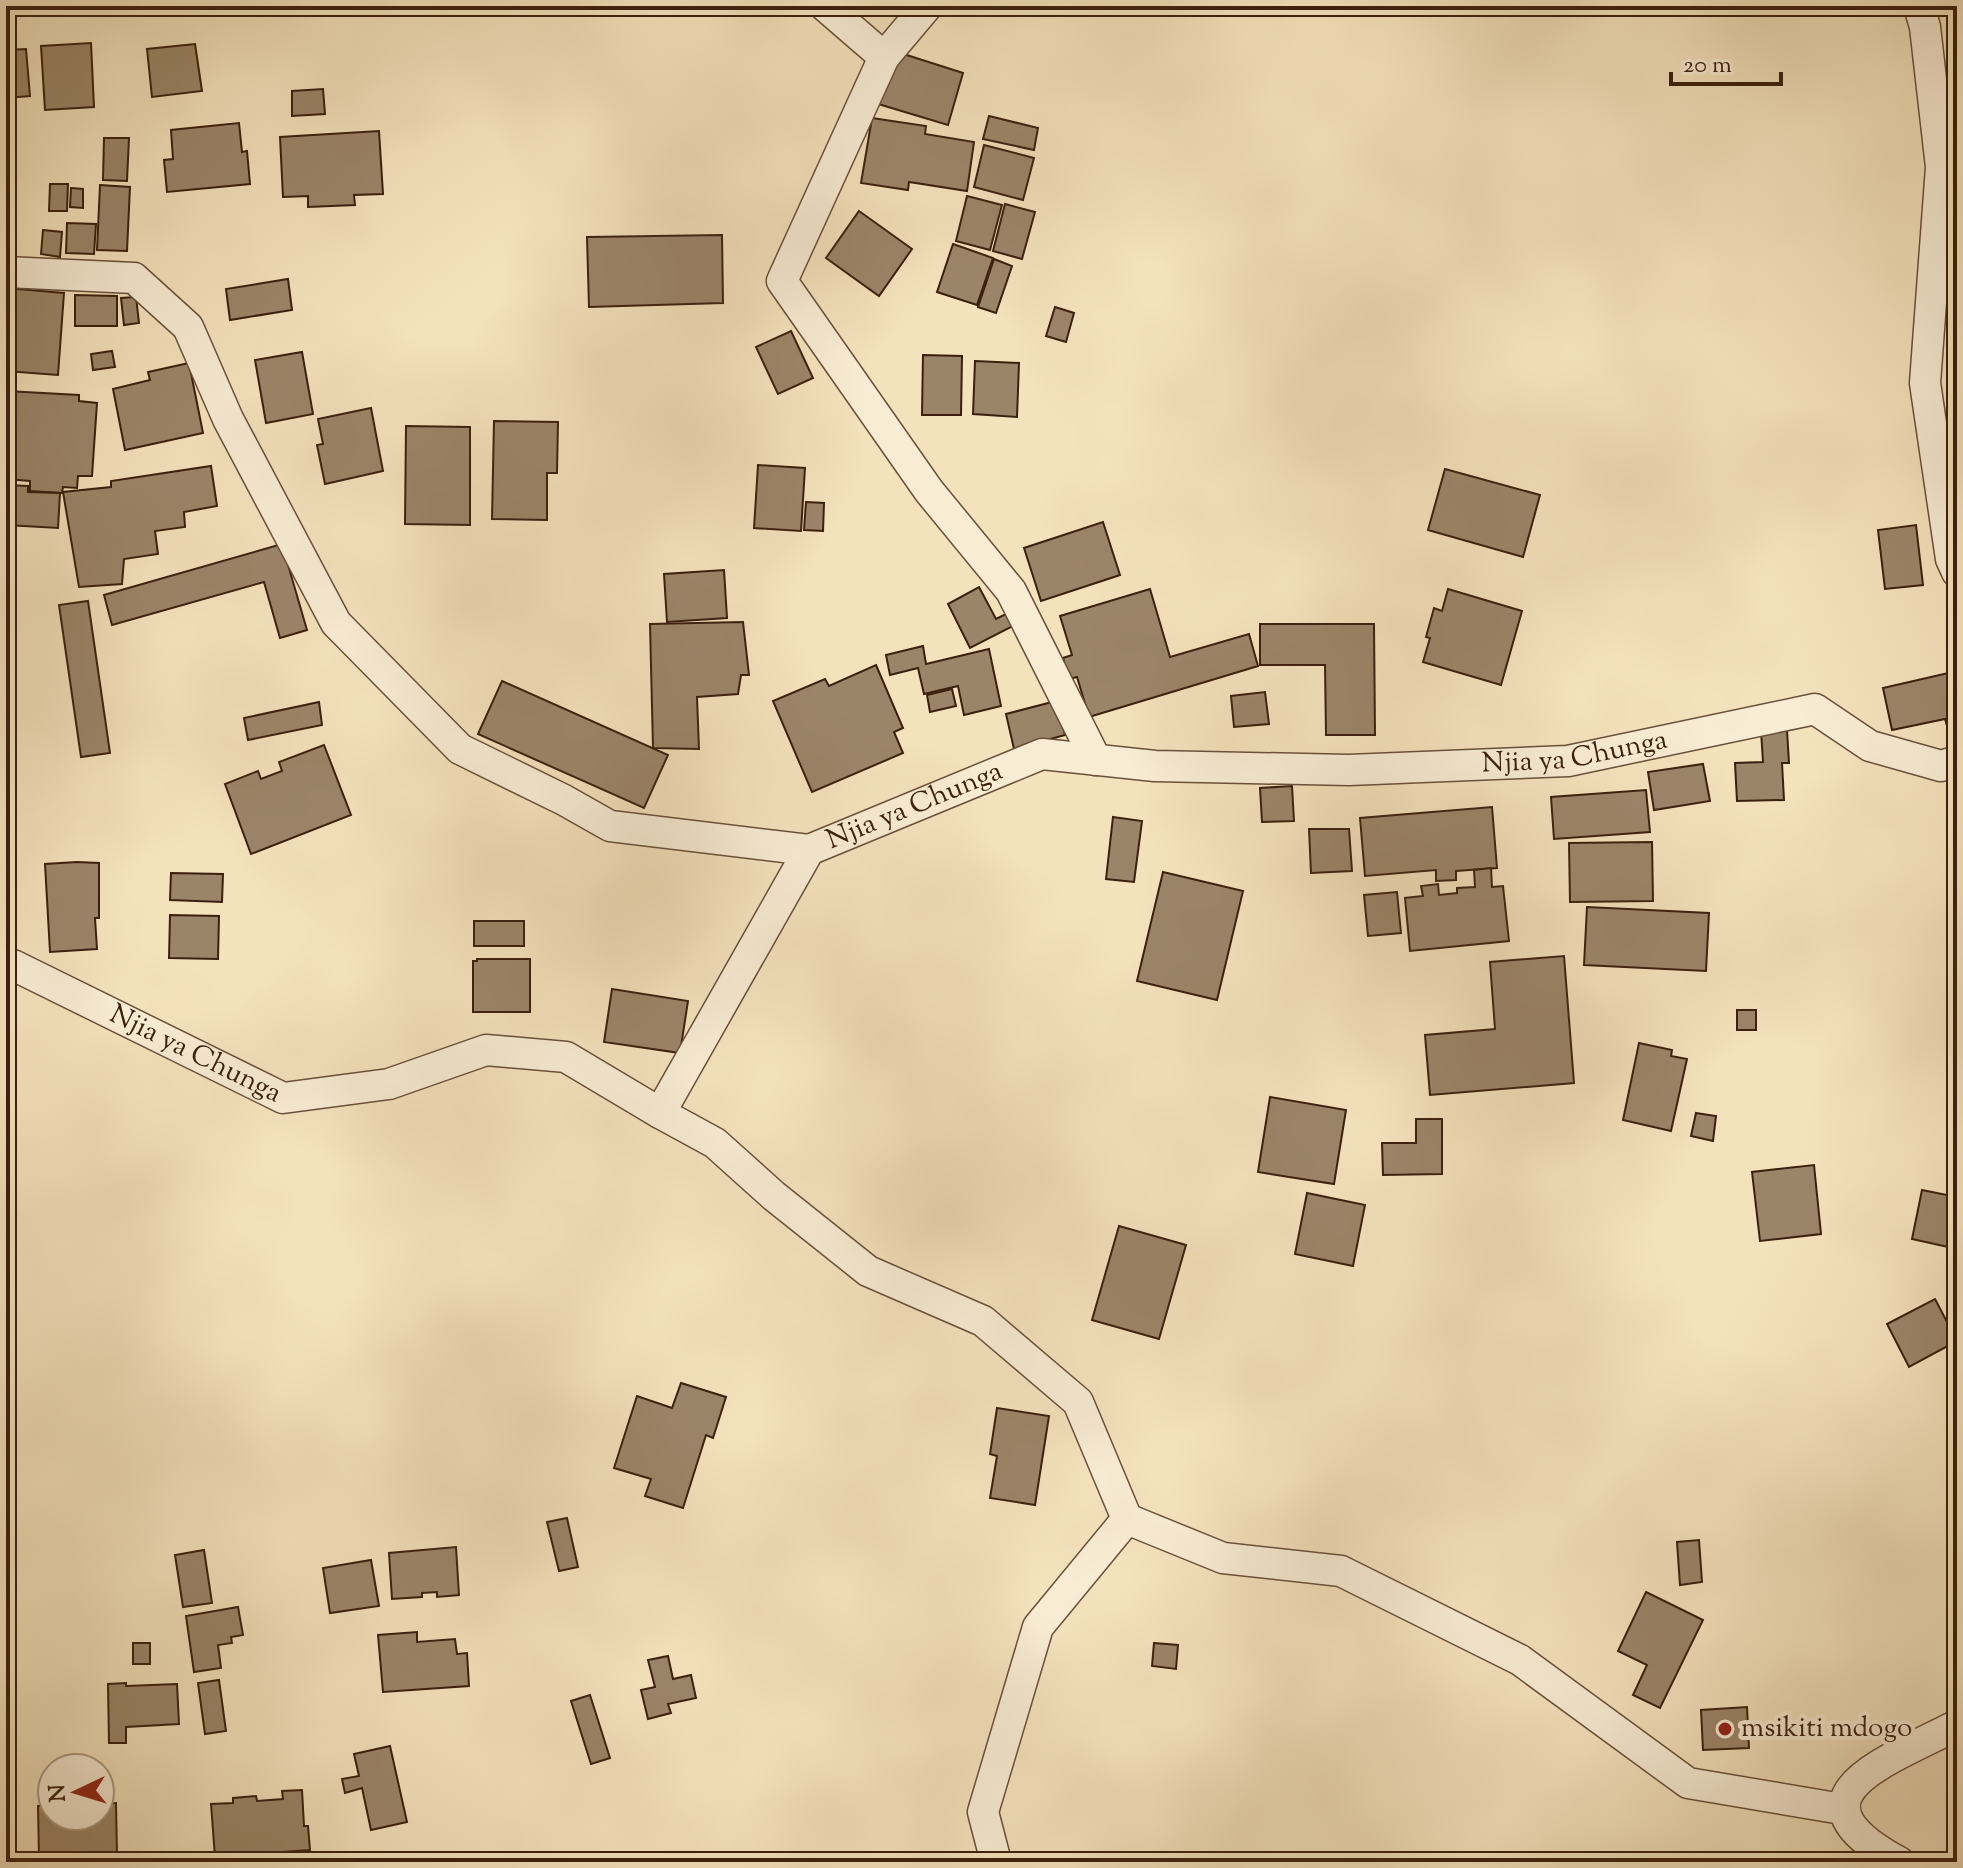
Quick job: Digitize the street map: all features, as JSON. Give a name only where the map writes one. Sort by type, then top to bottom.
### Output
[{"type":"street","points":[[825,6],[884,57]]},
{"type":"street","points":[[927,6],[884,57],[782,281],[929,491],[1011,591],[1096,760]]},
{"type":"street","points":[[1919,6],[1925,27],[1941,167],[1925,383],[1951,559],[1957,572]]},
{"type":"street","points":[[6,272],[134,278],[188,327],[228,419],[336,623],[460,749],[610,826],[809,850]]},
{"type":"street","name":"Njia ya Chunga","points":[[6,965],[13,965],[283,1098],[389,1084],[486,1050],[566,1057],[660,1113],[809,850],[1042,754],[1155,766],[1349,770],[1568,761],[1815,709],[1870,746],[1941,766],[1957,761]]},
{"type":"street","points":[[660,1113],[715,1143],[774,1196],[868,1271],[983,1321],[1078,1402],[1127,1519],[1223,1558],[1341,1571],[1520,1660],[1688,1783],[1842,1809]]},
{"type":"street","points":[[996,1862],[983,1812],[1038,1627],[1127,1519]]},
{"type":"street","points":[[1899,1862],[1857,1835],[1842,1809],[1846,1796],[1855,1783],[1957,1725]]},
{"type":"building","points":[[91,43],[94,107],[45,110],[41,46]]},
{"type":"building","points":[[195,44],[202,91],[152,97],[147,49]]},
{"type":"building","points":[[26,49],[30,96],[6,98],[6,50]]},
{"type":"building","points":[[891,50],[963,73],[948,125],[875,103]]},
{"type":"building","points":[[323,89],[325,114],[292,116],[292,91]]},
{"type":"building","points":[[989,116],[1038,128],[1034,150],[983,139]]},
{"type":"building","points":[[872,118],[926,126],[925,134],[974,142],[967,191],[909,182],[908,190],[861,183]]},
{"type":"building","points":[[239,123],[242,152],[247,151],[250,184],[167,192],[164,160],[173,159],[171,130]]},
{"type":"building","points":[[379,131],[383,194],[354,195],[355,205],[308,207],[308,196],[283,197],[280,137]]},
{"type":"building","points":[[104,138],[129,138],[127,181],[103,180]]},
{"type":"building","points":[[984,145],[1034,158],[1023,200],[974,187]]},
{"type":"building","points":[[50,184],[68,184],[67,211],[49,211]]},
{"type":"building","points":[[100,185],[130,187],[127,251],[97,250]]},
{"type":"building","points":[[71,188],[83,189],[83,208],[70,207]]},
{"type":"building","points":[[967,196],[1002,205],[990,250],[956,241]]},
{"type":"building","points":[[1005,204],[1035,212],[1022,259],[993,251]]},
{"type":"building","points":[[859,211],[912,249],[879,296],[826,258]]},
{"type":"building","points":[[67,223],[96,224],[94,254],[66,253]]},
{"type":"building","points":[[43,230],[62,232],[60,257],[41,254]]},
{"type":"building","points":[[722,235],[723,303],[589,307],[587,237]]},
{"type":"building","points":[[953,244],[993,258],[977,305],[937,292]]},
{"type":"building","points":[[994,259],[1012,266],[996,313],[978,307]]},
{"type":"building","points":[[288,279],[292,310],[230,320],[226,289]]},
{"type":"building","points":[[6,288],[64,293],[58,375],[6,371]]},
{"type":"building","points":[[75,295],[117,296],[117,326],[75,326]]},
{"type":"building","points":[[136,297],[139,323],[124,325],[121,298]]},
{"type":"building","points":[[1055,307],[1074,313],[1066,342],[1046,336]]},
{"type":"building","points":[[791,331],[813,378],[778,394],[756,347]]},
{"type":"building","points":[[112,351],[115,367],[93,370],[91,354]]},
{"type":"building","points":[[302,352],[313,414],[266,423],[255,360]]},
{"type":"building","points":[[923,355],[962,356],[961,415],[922,415]]},
{"type":"building","points":[[975,361],[1019,363],[1017,417],[973,414]]},
{"type":"building","points":[[189,363],[203,433],[125,450],[113,389],[150,380],[148,372]]},
{"type":"building","points":[[6,391],[79,395],[79,401],[97,403],[92,476],[78,476],[77,488],[63,487],[62,493],[30,491],[30,481],[6,479]]},
{"type":"building","points":[[371,408],[383,471],[325,484],[317,445],[323,444],[318,419]]},
{"type":"building","points":[[494,421],[558,422],[557,473],[547,473],[547,520],[492,519]]},
{"type":"building","points":[[406,426],[470,427],[470,525],[405,524]]},
{"type":"building","points":[[758,465],[805,468],[801,531],[754,528]]},
{"type":"building","points":[[211,466],[217,506],[184,512],[185,527],[155,531],[158,554],[124,559],[122,584],[79,587],[63,492],[111,487],[111,481]]},
{"type":"building","points":[[1445,469],[1540,495],[1523,557],[1428,530]]},
{"type":"building","points":[[6,485],[28,486],[28,492],[60,493],[58,528],[6,525]]},
{"type":"building","points":[[806,502],[824,503],[823,531],[804,530]]},
{"type":"building","points":[[1103,522],[1120,575],[1041,601],[1024,548]]},
{"type":"building","points":[[1916,525],[1923,585],[1885,589],[1878,530]]},
{"type":"building","points":[[282,544],[307,630],[280,638],[264,582],[112,625],[104,595]]},
{"type":"building","points":[[724,570],[727,618],[667,622],[664,574]]},
{"type":"building","points":[[979,587],[996,619],[1010,612],[1017,624],[970,648],[948,604]]},
{"type":"building","points":[[1150,589],[1170,657],[1249,634],[1258,666],[1089,717],[1077,677],[1069,679],[1063,658],[1072,655],[1060,616]]},
{"type":"building","points":[[1448,589],[1522,611],[1501,685],[1423,662],[1434,608],[1442,611]]},
{"type":"building","points":[[88,601],[110,753],[81,757],[59,605]]},
{"type":"building","points":[[743,622],[749,675],[741,675],[738,694],[697,697],[699,749],[653,748],[650,624]]},
{"type":"building","points":[[1260,624],[1374,624],[1375,735],[1326,735],[1325,665],[1260,665]]},
{"type":"building","points":[[923,646],[926,664],[989,649],[1001,706],[964,715],[958,686],[924,694],[918,668],[890,675],[886,655]]},
{"type":"building","points":[[876,665],[903,728],[894,732],[903,753],[812,792],[773,701],[825,679],[829,686]]},
{"type":"building","points":[[1957,671],[1957,734],[1950,736],[1945,719],[1892,730],[1883,688]]},
{"type":"building","points":[[502,681],[668,755],[644,808],[478,734]]},
{"type":"building","points":[[952,689],[956,706],[930,712],[927,695]]},
{"type":"building","points":[[1265,692],[1269,724],[1234,727],[1231,696]]},
{"type":"building","points":[[1056,701],[1065,735],[1014,749],[1006,714]]},
{"type":"building","points":[[319,702],[322,725],[248,740],[244,718]]},
{"type":"building","points":[[1787,730],[1789,763],[1782,763],[1784,800],[1737,801],[1735,763],[1763,762],[1761,731]]},
{"type":"building","points":[[324,745],[351,815],[251,854],[225,784],[258,771],[261,779],[282,771],[279,762]]},
{"type":"building","points":[[1703,764],[1710,801],[1654,810],[1648,772]]},
{"type":"building","points":[[1292,786],[1294,821],[1262,822],[1260,788]]},
{"type":"building","points":[[1646,790],[1650,832],[1554,839],[1551,797]]},
{"type":"building","points":[[1492,807],[1497,868],[1456,871],[1456,880],[1436,881],[1436,870],[1365,876],[1360,818]]},
{"type":"building","points":[[1113,817],[1142,821],[1134,882],[1106,879]]},
{"type":"building","points":[[1309,829],[1349,829],[1352,871],[1311,873]]},
{"type":"building","points":[[1652,842],[1653,901],[1570,902],[1569,843]]},
{"type":"building","points":[[99,863],[99,918],[95,918],[97,949],[50,952],[45,864]]},
{"type":"building","points":[[1491,868],[1492,887],[1503,886],[1509,941],[1410,951],[1405,898],[1423,896],[1421,886],[1438,884],[1439,895],[1457,893],[1457,888],[1475,887],[1474,870]]},
{"type":"building","points":[[1163,872],[1243,891],[1217,1000],[1137,981]]},
{"type":"building","points":[[171,873],[223,874],[222,902],[170,900]]},
{"type":"building","points":[[1397,892],[1401,933],[1368,936],[1364,895]]},
{"type":"building","points":[[1587,907],[1709,913],[1706,971],[1584,965]]},
{"type":"building","points":[[170,915],[219,916],[218,959],[169,958]]},
{"type":"building","points":[[474,921],[524,921],[524,946],[474,946]]},
{"type":"building","points":[[1564,956],[1574,1083],[1430,1095],[1425,1035],[1495,1029],[1490,962]]},
{"type":"building","points":[[530,959],[530,1012],[473,1012],[473,961]]},
{"type":"building","points":[[612,989],[688,1001],[680,1053],[604,1042]]},
{"type":"building","points":[[1737,1010],[1756,1010],[1756,1030],[1737,1030]]},
{"type":"building","points":[[1639,1043],[1672,1050],[1671,1056],[1687,1059],[1671,1131],[1623,1120]]},
{"type":"building","points":[[1270,1097],[1346,1110],[1334,1184],[1258,1172]]},
{"type":"building","points":[[1696,1113],[1716,1116],[1713,1141],[1691,1136]]},
{"type":"building","points":[[1416,1119],[1442,1119],[1442,1174],[1383,1175],[1382,1143],[1416,1143]]},
{"type":"building","points":[[1814,1165],[1821,1234],[1760,1241],[1752,1172]]},
{"type":"building","points":[[1922,1190],[1957,1197],[1957,1249],[1912,1239]]},
{"type":"building","points":[[1307,1193],[1365,1205],[1353,1266],[1295,1254]]},
{"type":"building","points":[[1119,1226],[1186,1245],[1159,1339],[1092,1320]]},
{"type":"building","points":[[1935,1299],[1957,1341],[1909,1367],[1887,1324]]},
{"type":"building","points":[[681,1383],[726,1397],[713,1438],[706,1435],[683,1508],[645,1496],[651,1479],[614,1468],[637,1396],[672,1408]]},
{"type":"building","points":[[997,1408],[1049,1416],[1035,1505],[990,1498],[997,1456],[990,1454]]},
{"type":"building","points":[[567,1518],[578,1567],[559,1571],[547,1522]]},
{"type":"building","points":[[1699,1540],[1702,1582],[1680,1585],[1677,1542]]},
{"type":"building","points":[[456,1547],[459,1595],[437,1597],[437,1592],[422,1593],[422,1597],[392,1599],[389,1553]]},
{"type":"building","points":[[204,1550],[212,1603],[183,1607],[175,1555]]},
{"type":"building","points":[[371,1560],[379,1606],[330,1613],[323,1568]]},
{"type":"building","points":[[1646,1592],[1703,1620],[1660,1708],[1633,1695],[1647,1665],[1618,1651]]},
{"type":"building","points":[[238,1607],[243,1635],[231,1637],[232,1643],[218,1645],[221,1668],[194,1672],[186,1616]]},
{"type":"building","points":[[417,1632],[417,1642],[455,1639],[457,1654],[467,1653],[469,1686],[383,1692],[378,1635]]},
{"type":"building","points":[[133,1643],[150,1643],[150,1664],[133,1664]]},
{"type":"building","points":[[1154,1643],[1178,1645],[1176,1669],[1152,1666]]},
{"type":"building","points":[[668,1656],[673,1679],[691,1675],[696,1698],[668,1704],[671,1713],[648,1719],[641,1690],[655,1687],[648,1660]]},
{"type":"building","points":[[219,1680],[226,1731],[205,1734],[198,1683]]},
{"type":"building","points":[[126,1683],[126,1686],[177,1684],[179,1724],[126,1727],[126,1743],[109,1743],[108,1684]]},
{"type":"building","points":[[590,1695],[610,1758],[591,1764],[571,1701]]},
{"type":"building","name":"msikiti mdogo","points":[[1747,1707],[1749,1748],[1703,1750],[1701,1710]]},
{"type":"building","points":[[390,1746],[407,1822],[371,1830],[362,1788],[345,1793],[342,1779],[359,1776],[354,1754]]},
{"type":"building","points":[[302,1790],[304,1826],[308,1826],[310,1850],[215,1857],[211,1804],[233,1803],[233,1798],[256,1796],[257,1801],[283,1799],[282,1791]]},
{"type":"building","points":[[116,1803],[117,1855],[39,1858],[38,1832],[116,1832]]},
{"type":"place","name":"msikiti mdogo","points":[[1725,1729]]}]
